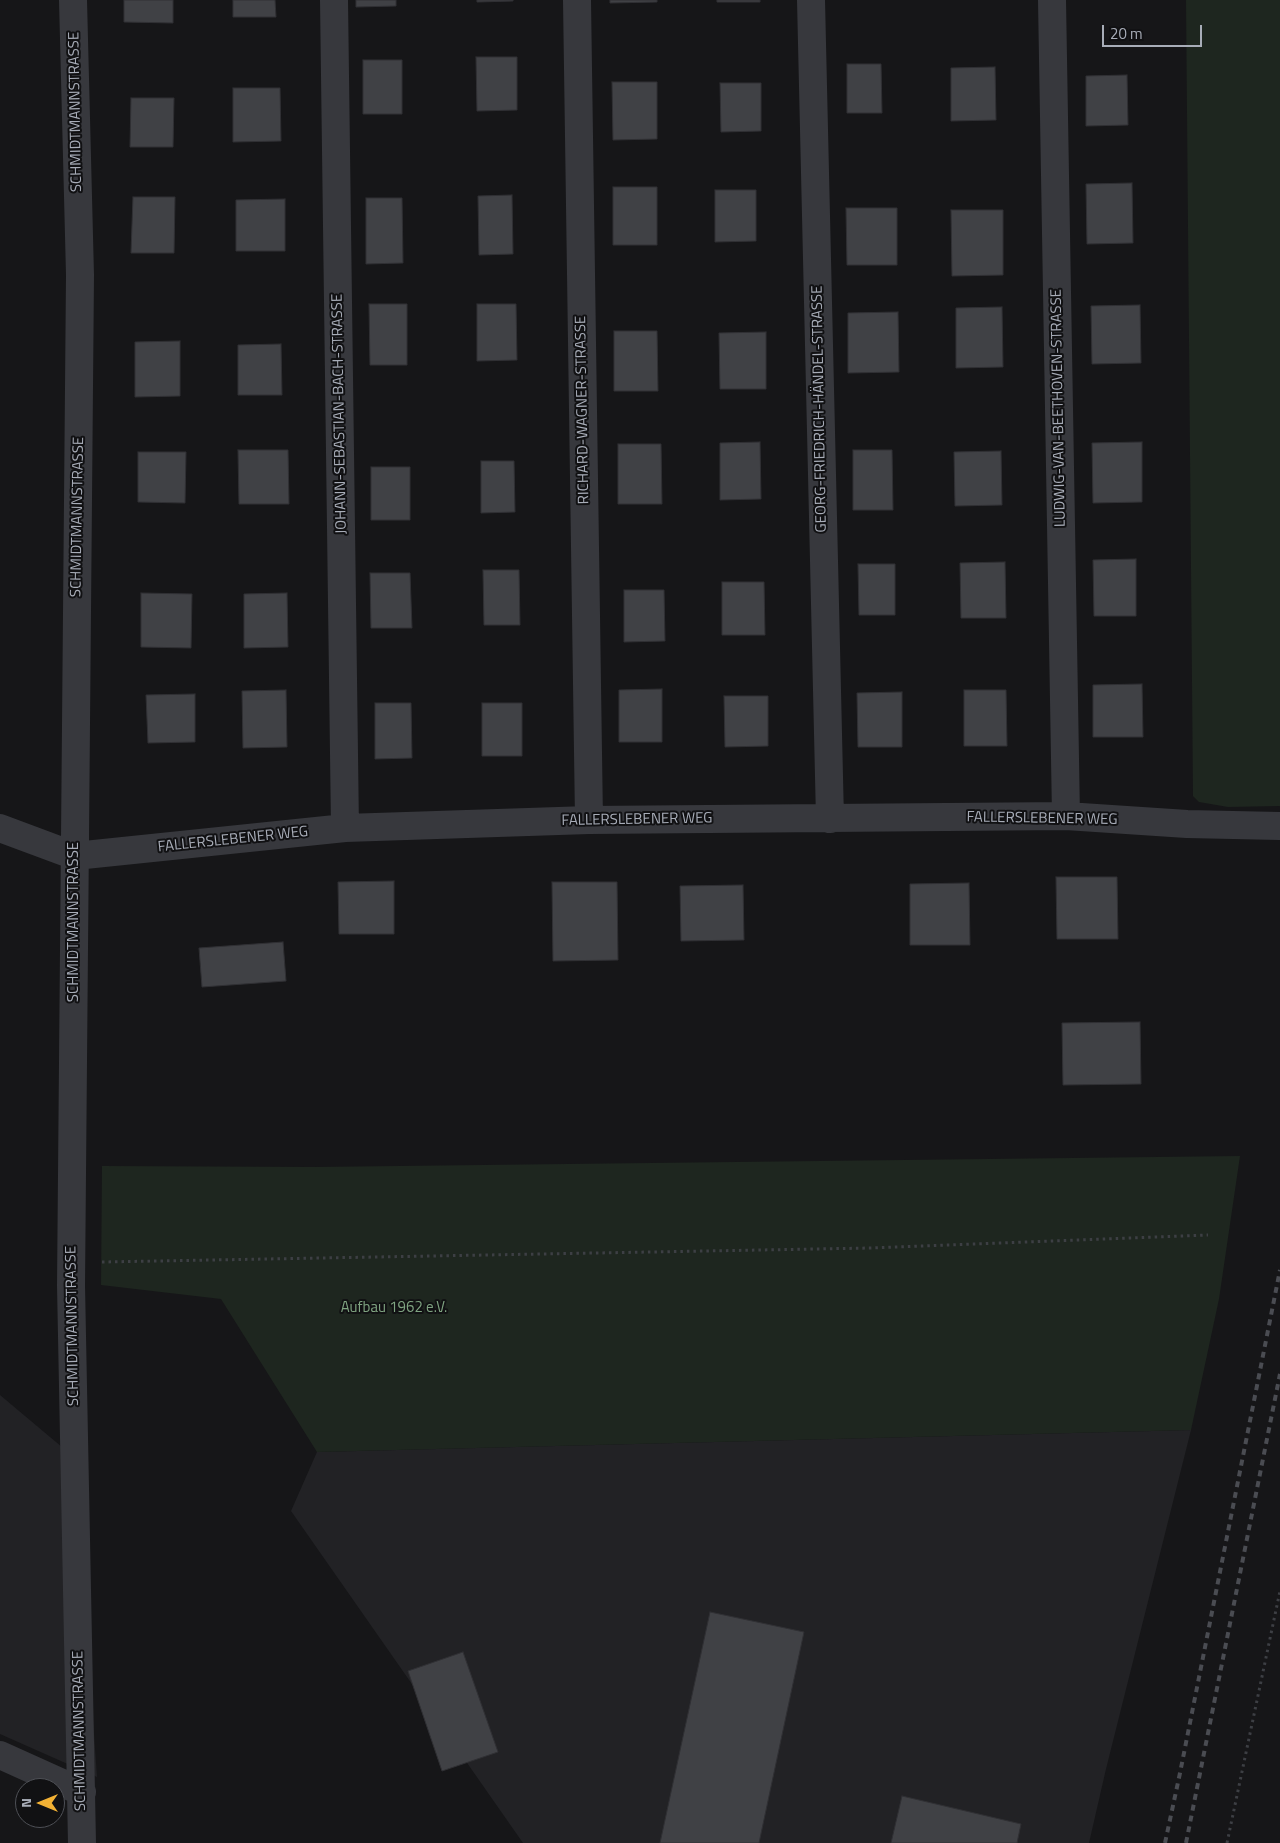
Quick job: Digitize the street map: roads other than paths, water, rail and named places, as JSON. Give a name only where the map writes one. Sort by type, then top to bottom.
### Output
[{"type":"street","name":"SCHMIDTMANNSTRASSE","points":[[74,0],[80,275],[71,1263],[82,1843]]},
{"type":"street","name":"JOHANN-SEBASTIAN-BACH-STRASSE","points":[[334,0],[345,828]]},
{"type":"street","name":"RICHARD-WAGNER-STRASSE","points":[[577,0],[589,820]]},
{"type":"street","name":"GEORG-FRIEDRICH-HÄNDEL-STRASSE","points":[[811,0],[830,819]]},
{"type":"street","name":"LUDWIG-VAN-BEETHOVEN-STRASSE","points":[[1052,0],[1066,816]]},
{"type":"street","name":"FALLERSLEBENER WEG","points":[[0,828],[75,856],[345,828],[589,820],[1066,816],[1187,824],[1280,826]]},
{"type":"street","points":[[0,1755],[82,1792]]},
{"type":"railway","points":[[1165,1843],[1280,1270]]},
{"type":"railway","points":[[1186,1843],[1280,1374]]},
{"type":"park label","name":"Aufbau 1962 e.V.","points":[[394,1308]]}]
